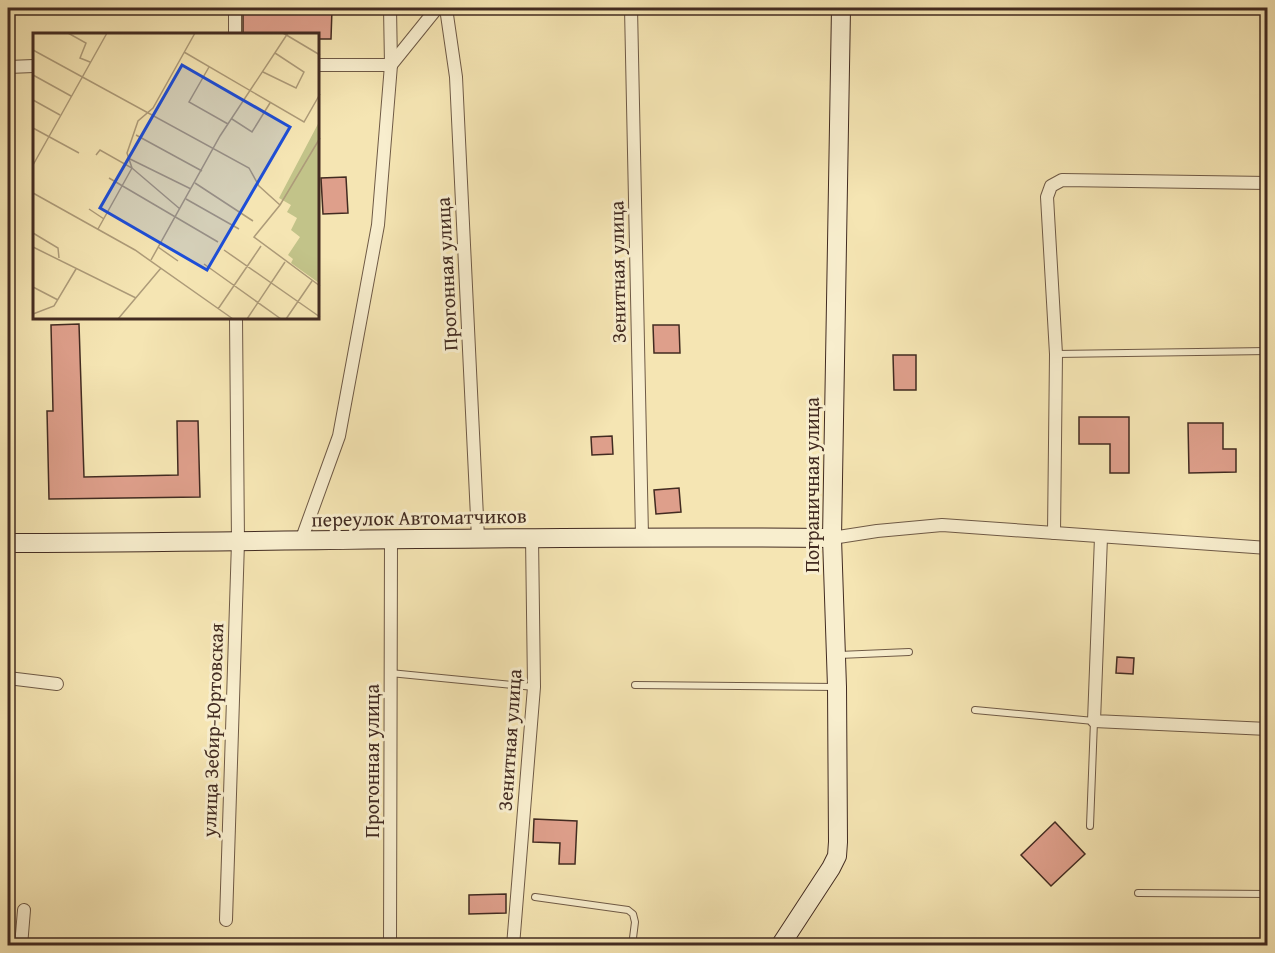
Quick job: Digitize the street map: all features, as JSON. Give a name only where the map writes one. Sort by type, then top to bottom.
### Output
[{"type":"street","points":[[235,8],[235,33]]},
{"type":"street","points":[[301,541],[339,436],[378,225],[391,65],[390,8]]},
{"type":"street","points":[[391,65],[437,8]]},
{"type":"street","name":"Прогонная улица","points":[[446,8],[456,77],[478,538]]},
{"type":"street","name":"Зенитная улица","points":[[631,8],[642,536]]},
{"type":"street","name":"Пограничная улица","points":[[780,945],[837,856],[837,687],[832,538],[841,8]]},
{"type":"street","points":[[320,65],[391,65]]},
{"type":"street","points":[[8,67],[33,66]]},
{"type":"street","points":[[1054,533],[1056,354],[1047,197],[1051,186],[1062,180],[1268,183]]},
{"type":"street","name":"улица Зебир-Юртовская","points":[[226,920],[238,542],[236,320]]},
{"type":"street","points":[[832,538],[942,525],[1268,549]]},
{"type":"street","name":"переулок Автоматчиков","points":[[8,543],[642,536],[832,538]]},
{"type":"street","name":"Зенитная улица","points":[[513,945],[534,687],[532,537]]},
{"type":"street","points":[[1101,537],[1094,721],[1268,729]]},
{"type":"street","name":"Прогонная улица","points":[[390,945],[391,540]]},
{"type":"street","points":[[8,678],[57,684]]},
{"type":"street","points":[[21,945],[24,910]]},
{"type":"lane","points":[[1056,354],[1268,351]]},
{"type":"lane","points":[[836,655],[909,652]]},
{"type":"lane","points":[[390,673],[534,687]]},
{"type":"lane","points":[[635,685],[837,687]]},
{"type":"lane","points":[[975,710],[1094,721],[1090,826]]},
{"type":"lane","points":[[1138,893],[1268,894]]},
{"type":"lane","points":[[535,897],[628,910],[633,914],[635,922],[632,945]]},
{"type":"building","points":[[243,8],[332,9],[331,39],[320,39],[320,33],[243,33]]},
{"type":"building","points":[[346,177],[348,213],[323,214],[321,178]]},
{"type":"building","points":[[79,324],[84,477],[178,475],[177,421],[198,421],[200,497],[49,499],[47,411],[53,411],[51,325]]},
{"type":"building","points":[[653,325],[679,325],[680,353],[654,353]]},
{"type":"building","points":[[893,355],[916,355],[916,390],[894,390]]},
{"type":"building","points":[[1079,417],[1129,417],[1129,473],[1110,473],[1110,444],[1079,444]]},
{"type":"building","points":[[1188,423],[1223,423],[1223,449],[1236,449],[1236,472],[1189,473]]},
{"type":"building","points":[[612,436],[613,454],[592,455],[591,437]]},
{"type":"building","points":[[679,488],[681,512],[656,514],[654,490]]},
{"type":"building","points":[[1117,657],[1134,658],[1133,674],[1116,673]]},
{"type":"building","points":[[534,819],[577,821],[575,864],[559,864],[560,843],[533,842]]},
{"type":"building","points":[[1055,822],[1085,854],[1051,886],[1021,855]]},
{"type":"building","points":[[506,894],[506,913],[469,914],[469,895]]}]
